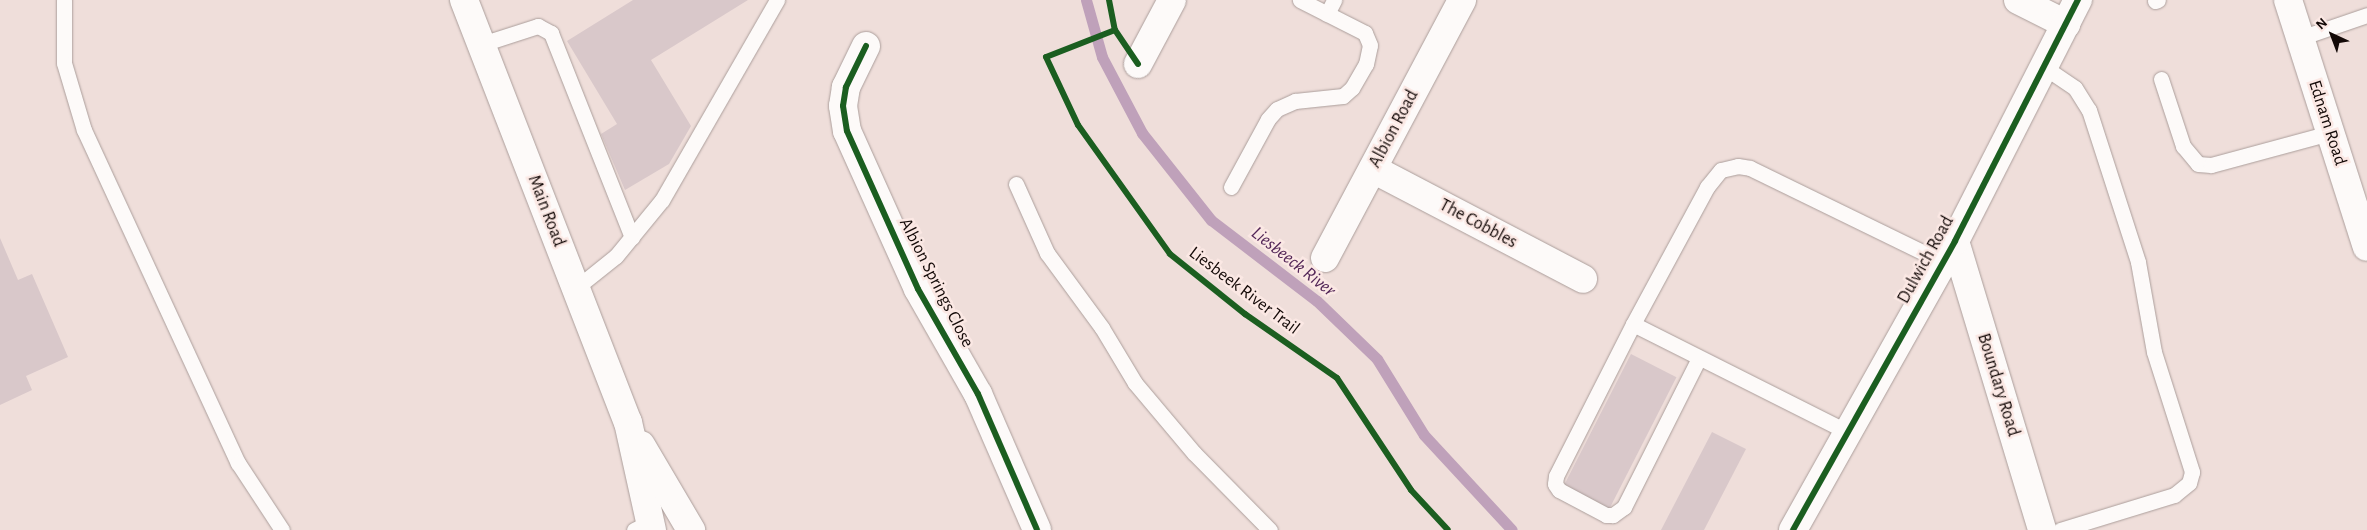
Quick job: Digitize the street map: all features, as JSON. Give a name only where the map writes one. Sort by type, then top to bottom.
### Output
[{"type":"street","name":"Main Road","points":[[464,0],[628,422],[691,530]]},
{"type":"street","points":[[1138,64],[1172,0]]},
{"type":"street","name":"Albion Road","points":[[1325,258],[1462,0]]},
{"type":"street","points":[[2018,0],[2072,12]]},
{"type":"street","name":"Ednam Road","points":[[2288,0],[2367,247]]},
{"type":"street","name":"Dulwich Road","points":[[1793,530],[1949,251],[2072,12]]},
{"type":"street","name":"Albion Springs Close","points":[[866,46],[846,87],[843,106],[847,131],[918,289],[978,394],[1038,530]]},
{"type":"street","name":"The Cobbles","points":[[1373,168],[1583,279]]},
{"type":"street","name":"Boundary Road","points":[[1949,251],[2042,530]]},
{"type":"street","name":"Main Road","points":[[628,422],[646,527]]},
{"type":"lane","points":[[64,0],[64,63],[84,130],[238,463],[282,530]]},
{"type":"lane","points":[[576,288],[613,258],[632,238],[662,200],[777,0]]},
{"type":"lane","points":[[1230,187],[1268,119],[1277,109],[1295,101],[1343,96],[1352,88],[1366,64],[1370,45],[1365,33],[1300,0]]},
{"type":"lane","points":[[1327,14],[1334,0]]},
{"type":"lane","points":[[2300,38],[2367,15]]},
{"type":"lane","points":[[482,44],[538,26],[551,33],[632,238]]},
{"type":"lane","points":[[2044,67],[2075,88],[2089,110],[2138,262],[2154,352],[2192,472],[2189,483],[2174,496],[2060,530]]},
{"type":"lane","points":[[2161,79],[2183,146],[2198,164],[2211,164],[2330,133]]},
{"type":"lane","points":[[1699,358],[1624,507],[1613,515],[1606,514],[1567,496],[1555,484],[1556,476],[1633,324],[1707,187],[1714,176],[1728,167],[1750,168],[1949,251]]},
{"type":"lane","points":[[1016,184],[1051,260],[1102,328],[1135,382],[1194,452],[1270,530]]},
{"type":"lane","points":[[1633,324],[1848,432]]},
{"type":"building","points":[[633,0],[748,0],[651,60],[691,126],[669,164],[625,190],[601,134],[617,124],[567,41]]},
{"type":"building","points":[[0,238],[18,280],[32,274],[68,357],[26,376],[32,390],[0,405]]},
{"type":"building","points":[[1631,354],[1676,377],[1609,509],[1564,486]]},
{"type":"building","points":[[1712,432],[1746,449],[1704,530],[1661,530]]},
{"type":"waterway","name":"Liesbeeck River","points":[[1086,0],[1102,57],[1142,133],[1211,220],[1317,301],[1377,359],[1424,435],[1512,530]]},
{"type":"cycle path","points":[[1109,0],[1115,30],[1138,64]]},
{"type":"cycle path","points":[[1793,530],[1955,241],[2078,0]]},
{"type":"cycle path","name":"Liesbeek River Trail","points":[[1115,30],[1046,57],[1078,125],[1170,254],[1245,314],[1337,378],[1411,490],[1448,530]]},
{"type":"cycle path","points":[[866,46],[846,87],[843,106],[847,131],[918,289],[978,394],[1037,530]]}]
